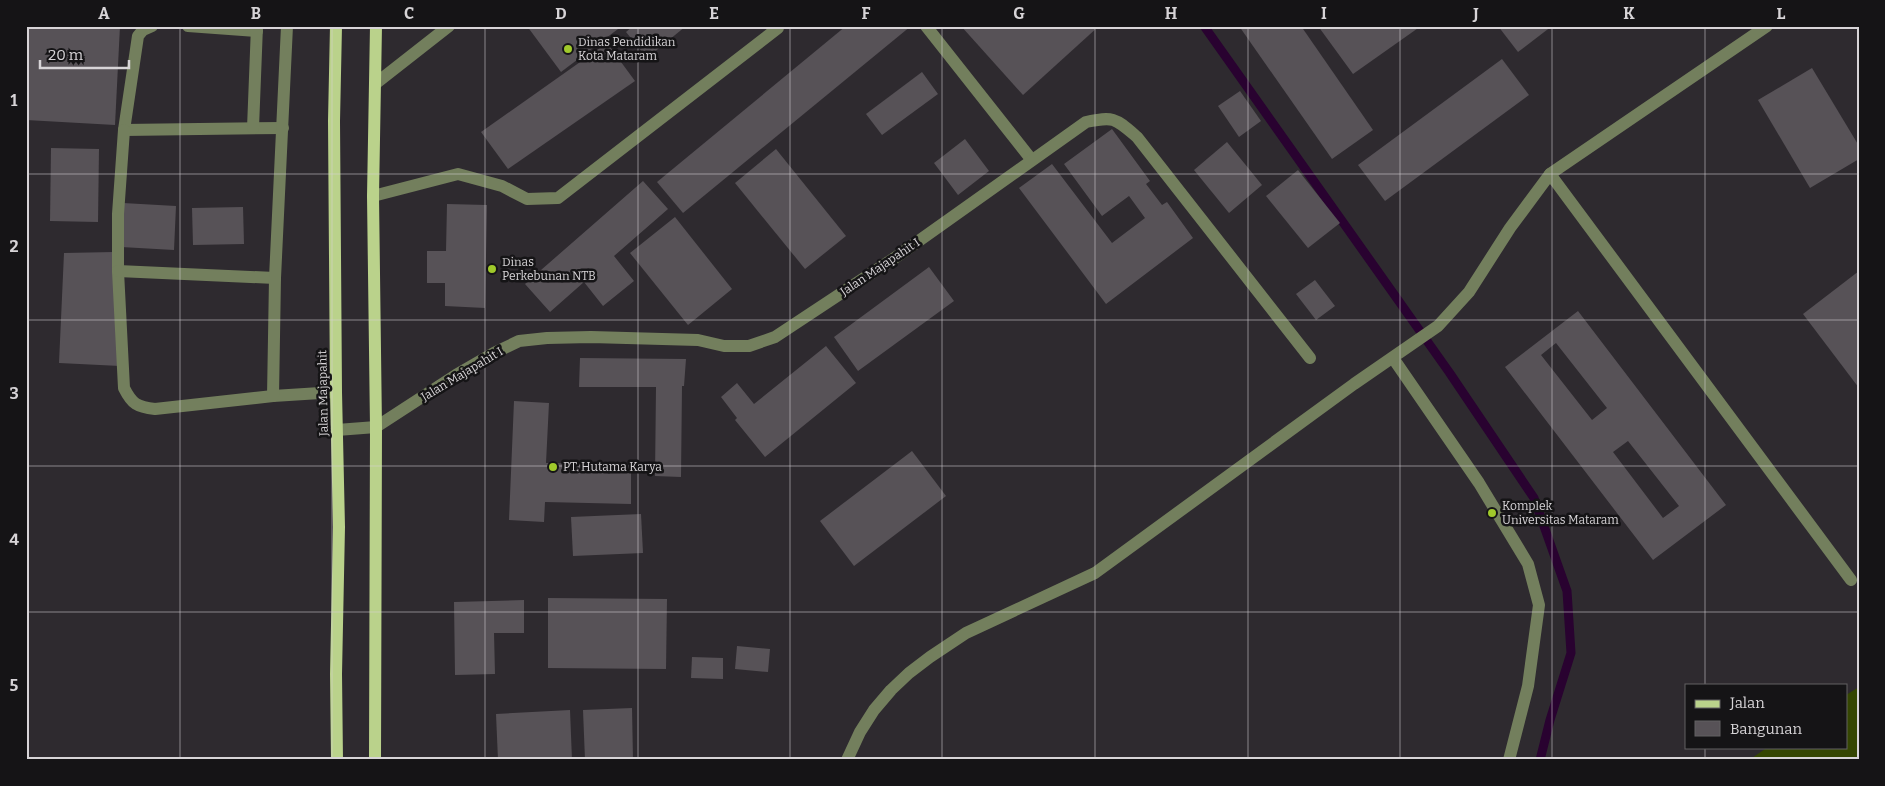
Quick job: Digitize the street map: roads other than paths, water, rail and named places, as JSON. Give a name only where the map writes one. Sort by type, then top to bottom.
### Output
[{"type":"main road","name":"Jalan Majapahit","points":[[336,26],[334,120],[339,527],[336,674],[337,760]]},
{"type":"main road","points":[[375,760],[376,427],[373,196],[376,26]]},
{"type":"street","points":[[152,26],[138,36],[124,130],[118,214],[118,271],[124,388],[130,400],[142,408],[154,409],[273,396],[336,392]]},
{"type":"street","points":[[188,26],[257,28],[253,128]]},
{"type":"street","points":[[273,396],[275,278],[288,26]]},
{"type":"street","points":[[375,84],[449,26]]},
{"type":"street","points":[[926,26],[1031,160]]},
{"type":"street","points":[[846,760],[874,710],[891,690],[930,657],[966,633],[1094,573],[1354,384],[1438,326],[1469,292],[1510,228],[1550,174],[1767,26]]},
{"type":"street","points":[[373,196],[458,174],[502,186],[527,199],[558,198],[778,28]]},
{"type":"street","name":"Jalan Majapahit I","points":[[337,430],[376,427],[456,375],[519,341],[591,337],[698,340],[724,346],[749,346],[774,337],[899,256],[1086,122],[1107,118],[1120,122],[1137,137],[1310,358]]},
{"type":"street","points":[[124,130],[284,128]]},
{"type":"street","points":[[1550,174],[1851,580]]},
{"type":"street","points":[[118,271],[275,278]]},
{"type":"street","points":[[1393,358],[1479,483],[1528,564],[1539,605],[1528,686],[1509,760]]},
{"type":"waterway","points":[[1204,26],[1449,372],[1534,498],[1567,591],[1571,653],[1550,720],[1540,760]]},
{"type":"place","name":"Dinas Pendidikan Kota Mataram","points":[[568,49]]},
{"type":"place","name":"Dinas Perkebunan NTB","points":[[492,269]]},
{"type":"place","name":"PT. Hutama Karya","points":[[553,467]]},
{"type":"place","name":"Komplek Universitas Mataram","points":[[1492,513]]}]
